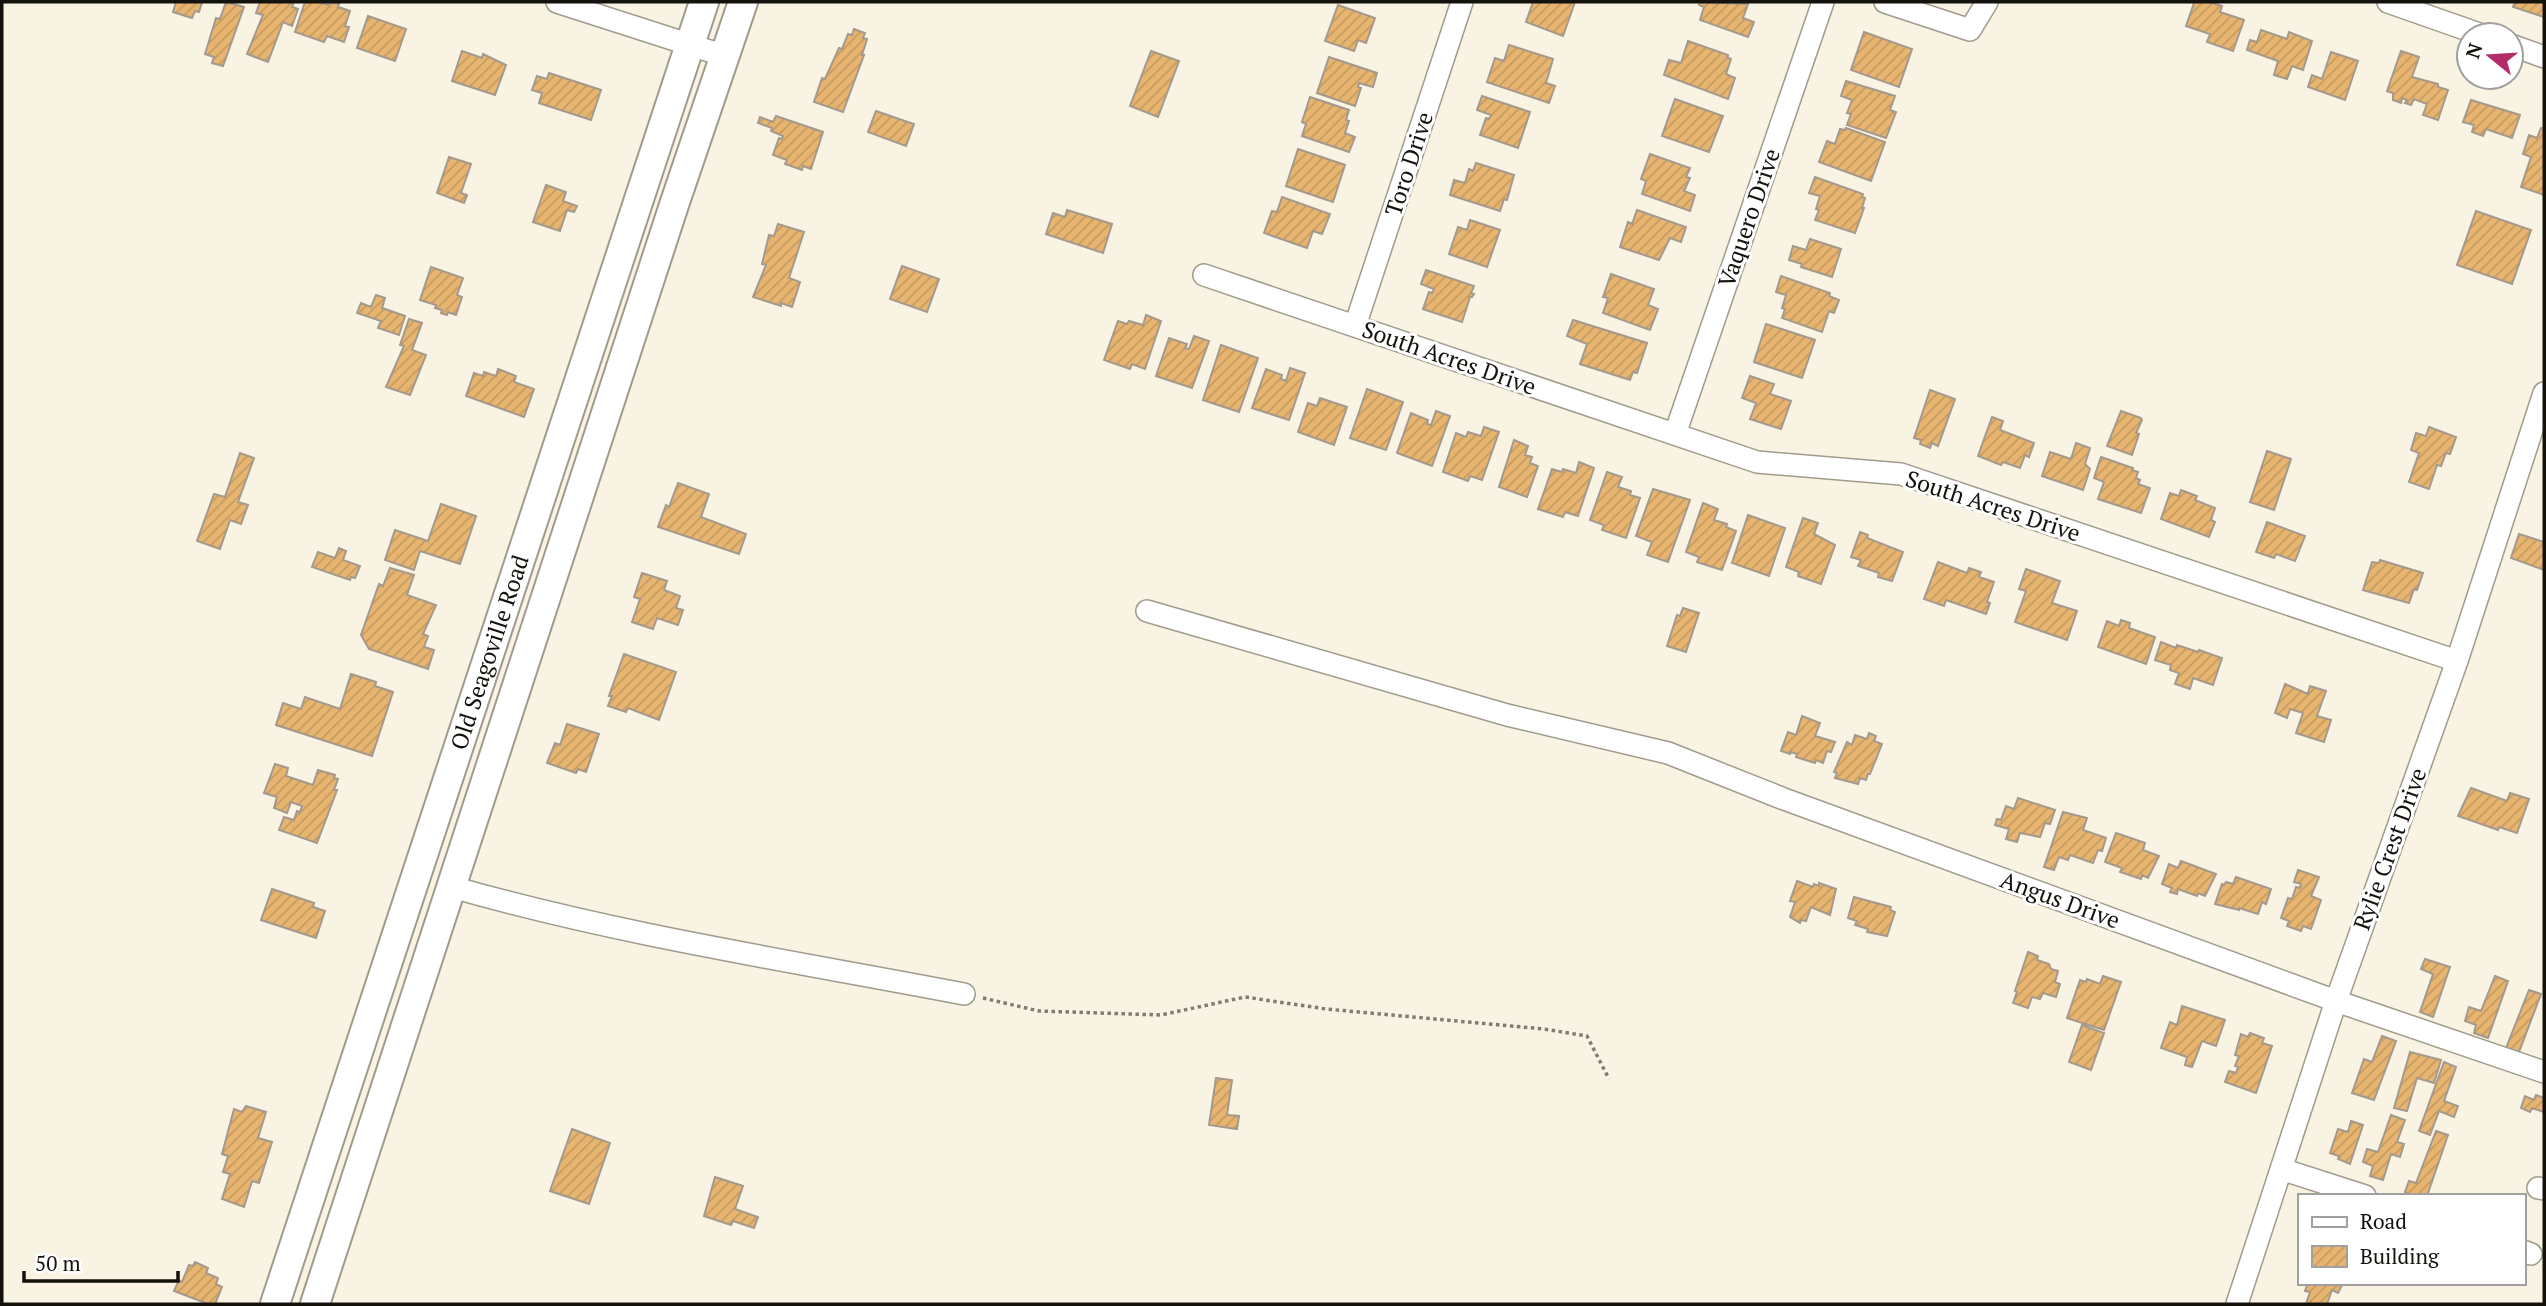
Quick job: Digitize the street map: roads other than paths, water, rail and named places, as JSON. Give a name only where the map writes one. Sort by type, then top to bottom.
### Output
[{"type":"main road","name":"Old Seagoville Road","points":[[275,1304],[704,2]]},
{"type":"main road","name":"Old Seagoville Road","points":[[315,1304],[674,205],[743,2]]},
{"type":"main road","points":[[510,589],[545,601]]},
{"type":"main road","points":[[416,875],[452,887]]},
{"type":"main road","points":[[335,1122],[371,1133]]},
{"type":"street","points":[[557,2],[725,56]]},
{"type":"street","name":"Toro Drive","points":[[1355,326],[1462,2]]},
{"type":"street","name":"Vaquero Drive","points":[[1675,434],[1823,2]]},
{"type":"street","points":[[1885,2],[1970,30],[1987,2]]},
{"type":"street","points":[[2388,2],[2455,26]]},
{"type":"street","points":[[2525,50],[2544,57]]},
{"type":"street","name":"South Acres Drive","points":[[1205,275],[1757,463],[1901,474],[2457,661]]},
{"type":"street","name":"Rylie Crest Drive","points":[[2237,1304],[2336,1001],[2457,661],[2544,393]]},
{"type":"street","name":"Angus Drive","points":[[1147,611],[1507,715],[1668,753],[1784,799],[2336,1001],[2544,1072]]},
{"type":"street","points":[[452,887],[527,908],[608,926],[964,994]]},
{"type":"street","points":[[2281,1169],[2359,1194]]}]
